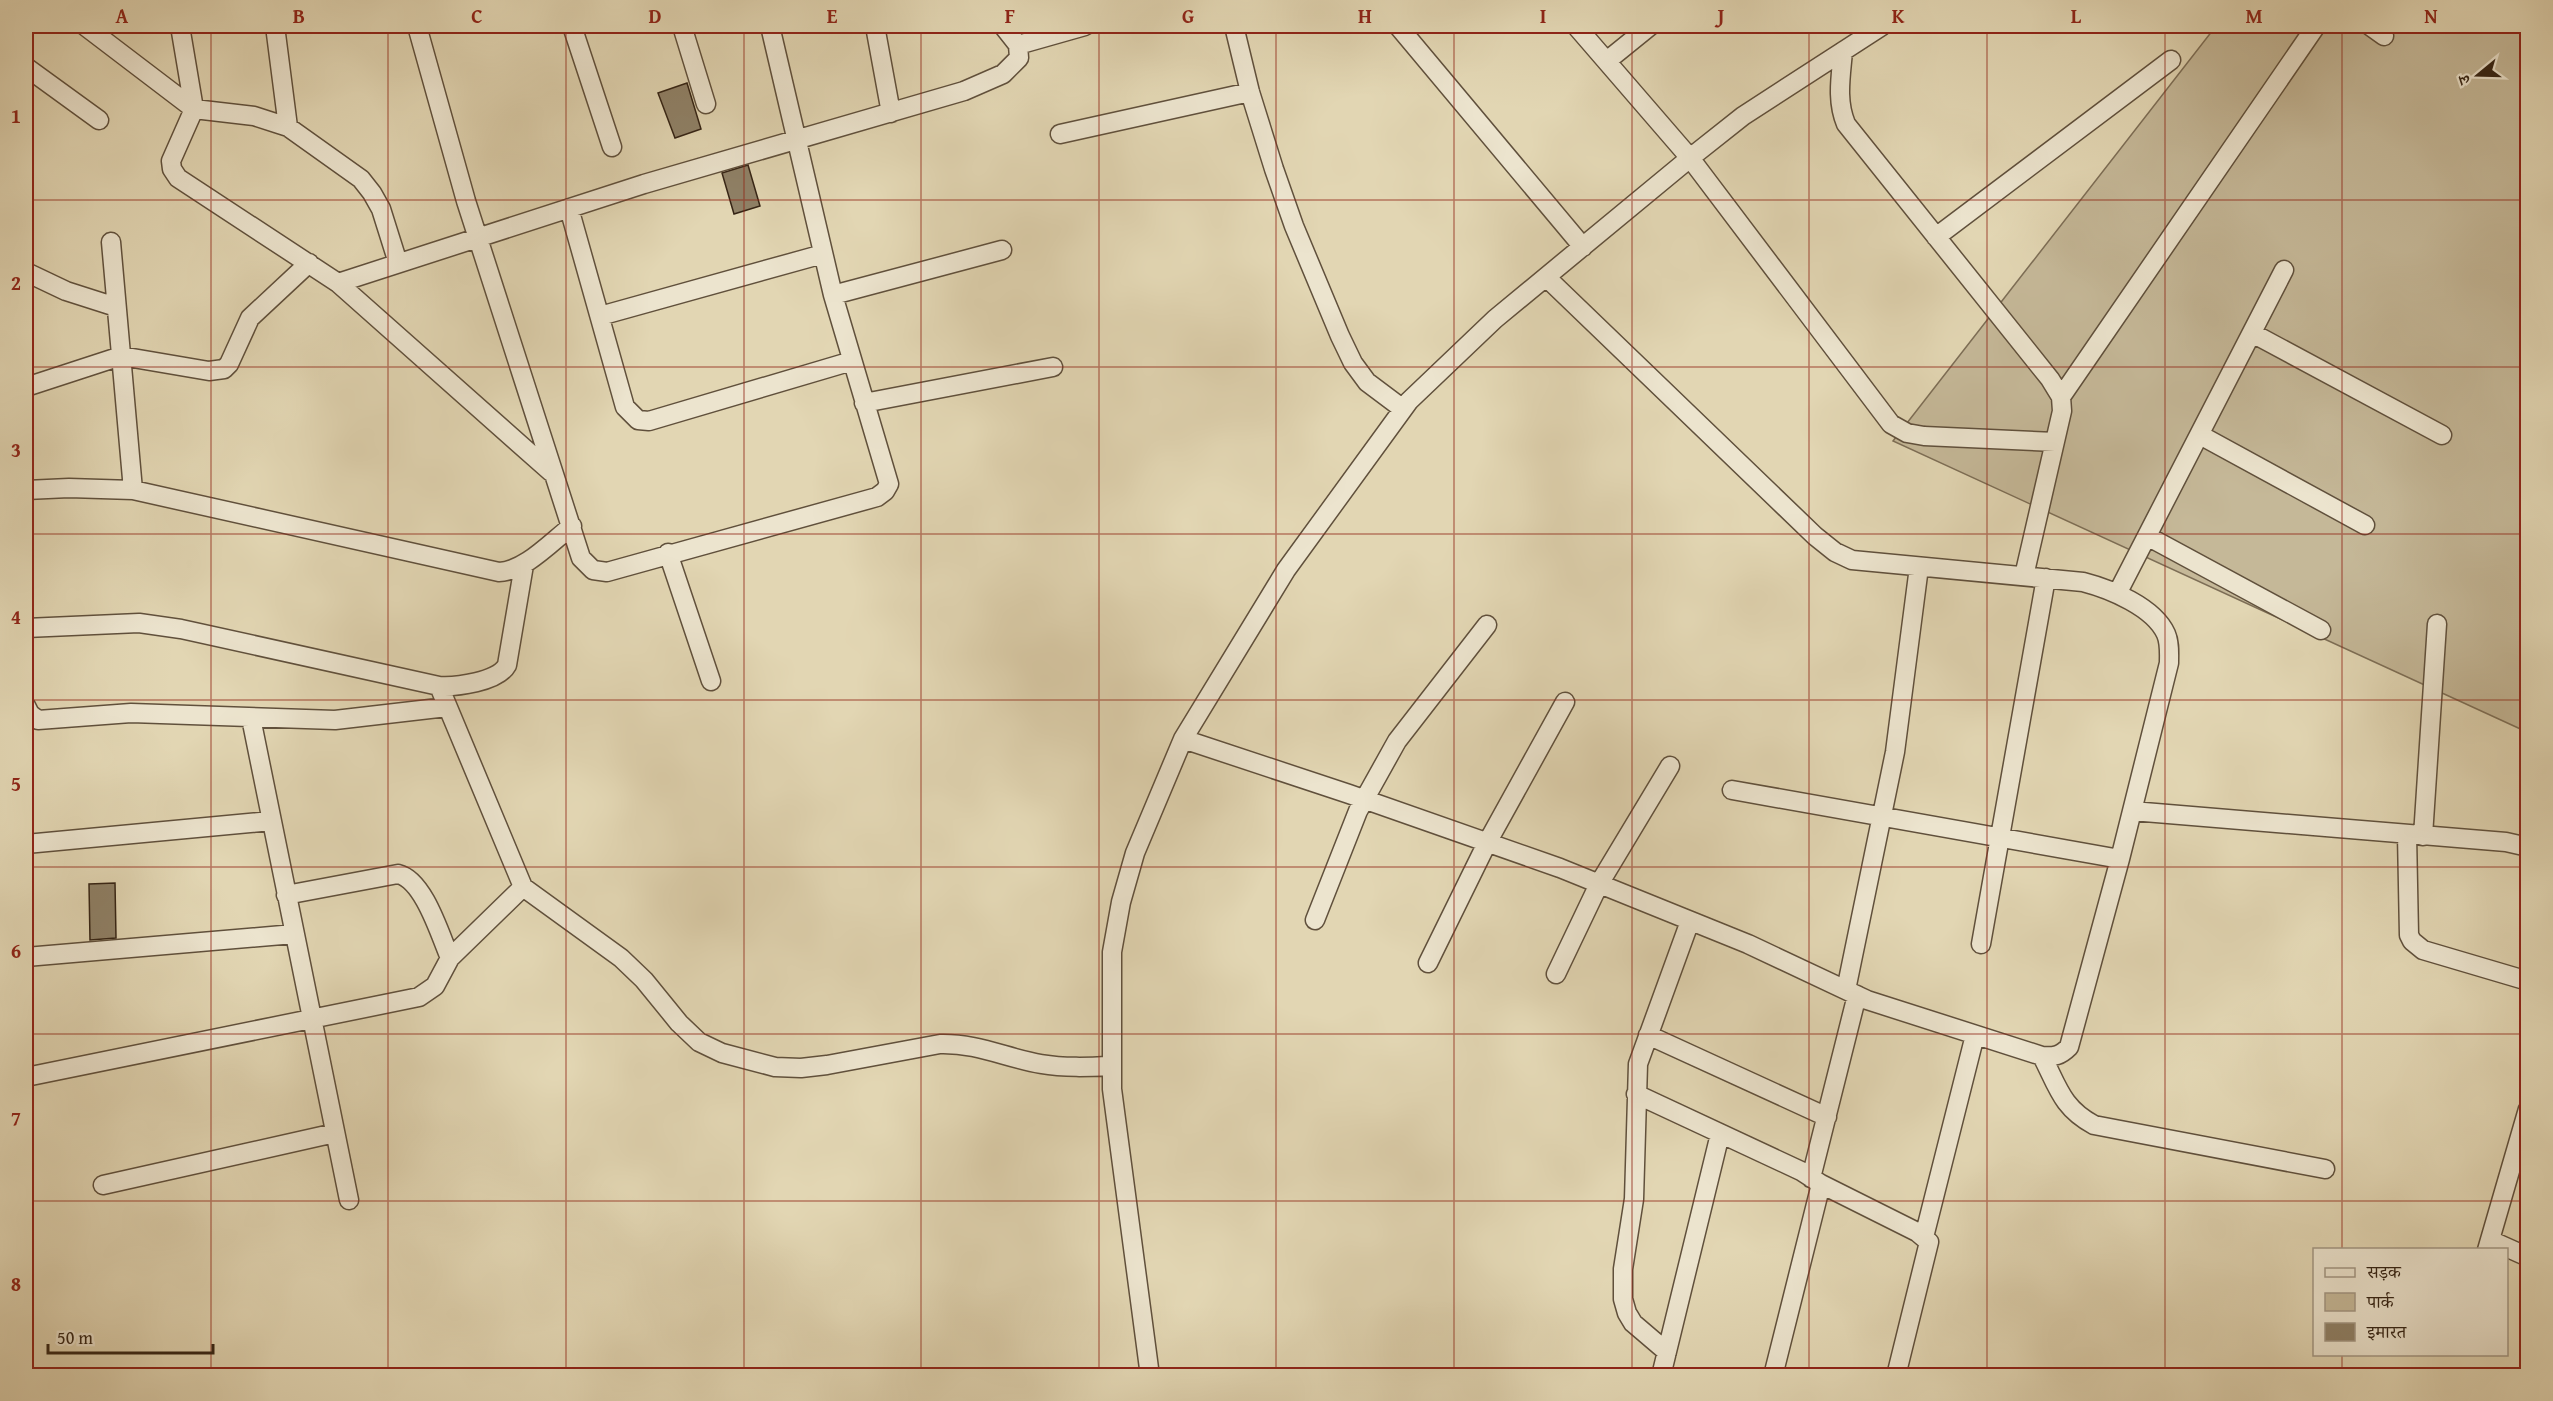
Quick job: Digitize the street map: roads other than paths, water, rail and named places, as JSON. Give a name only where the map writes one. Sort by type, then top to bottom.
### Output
[{"type":"street","points":[[84,26],[194,109],[254,116],[288,127],[362,179],[381,209],[398,263]]},
{"type":"street","points":[[180,26],[194,109],[172,155],[172,169],[178,178],[338,283],[552,473]]},
{"type":"street","points":[[275,26],[288,127]]},
{"type":"street","points":[[417,26],[478,237],[581,558],[593,570],[607,572],[668,553],[877,497],[885,491],[889,484],[833,295],[770,26]]},
{"type":"street","points":[[572,26],[612,147]]},
{"type":"street","points":[[682,26],[706,104]]},
{"type":"street","points":[[875,26],[891,113]]},
{"type":"street","points":[[338,283],[644,184],[964,92],[1004,74],[1019,58],[1018,45],[1003,26]]},
{"type":"street","points":[[1018,45],[1085,26]]},
{"type":"street","points":[[1234,26],[1250,92],[1294,226],[1340,336],[1353,363],[1367,382],[1403,409]]},
{"type":"street","points":[[1398,26],[1583,247]]},
{"type":"street","points":[[1576,26],[1608,60],[1690,158],[1891,424],[1907,433],[1924,435],[2055,442]]},
{"type":"street","points":[[1608,60],[1650,26]]},
{"type":"street","points":[[1150,1376],[1112,1089],[1112,952],[1120,903],[1135,853],[1183,739],[1286,570],[1403,409],[1495,319],[1690,158],[1743,116],[1882,26]]},
{"type":"street","points":[[2061,397],[2316,26]]},
{"type":"street","points":[[1843,51],[1839,94],[1841,112],[1846,124],[2050,380],[2061,397],[2062,411],[2024,576]]},
{"type":"street","points":[[1936,237],[2171,60]]},
{"type":"street","points":[[26,67],[99,120]]},
{"type":"street","points":[[1060,134],[1250,92]]},
{"type":"street","points":[[569,208],[625,407],[638,420],[650,421],[852,361]]},
{"type":"street","points":[[111,242],[133,490]]},
{"type":"street","points":[[833,295],[1002,250]]},
{"type":"street","points":[[600,316],[823,254]]},
{"type":"street","points":[[26,387],[121,356],[209,371],[224,369],[229,364],[250,318],[309,263]]},
{"type":"street","points":[[2117,594],[2284,270]]},
{"type":"street","points":[[26,272],[66,291],[116,307]]},
{"type":"street","points":[[1183,739],[1364,799],[1599,884],[1748,944],[1851,992],[2042,1056],[2061,1055],[2069,1047],[2120,859],[2169,663],[2169,646],[2165,633],[2154,616],[2117,594],[2083,582],[1852,560],[1835,552],[1821,542],[1546,278]]},
{"type":"street","points":[[2252,333],[2442,435]]},
{"type":"street","points":[[864,403],[1053,367]]},
{"type":"street","points":[[2200,435],[2365,525]]},
{"type":"street","points":[[26,490],[69,488],[133,490],[499,572],[524,565],[572,526]]},
{"type":"street","points":[[2147,536],[2321,630]]},
{"type":"street","points":[[668,553],[711,681]]},
{"type":"street","points":[[26,628],[139,623],[171,627],[438,686],[464,685],[504,671],[524,565]]},
{"type":"street","points":[[1773,1376],[1816,1181],[1881,818],[1895,752],[1919,567]]},
{"type":"street","points":[[1981,944],[2046,578]]},
{"type":"street","points":[[2437,624],[2415,836],[2409,935],[2412,941],[2423,950],[2528,981]]},
{"type":"street","points":[[1315,920],[1364,799],[1397,741],[1487,625]]},
{"type":"street","points":[[438,686],[523,887],[621,958],[644,980],[679,1023],[699,1042],[722,1053],[775,1066],[801,1068],[940,1044],[981,1047],[1038,1064],[1061,1067],[1112,1066]]},
{"type":"street","points":[[1428,963],[1487,843],[1565,702]]},
{"type":"street","points":[[26,706],[30,714],[38,720],[131,713],[335,720],[447,706]]},
{"type":"street","points":[[251,718],[349,1200]]},
{"type":"street","points":[[1556,974],[1599,884],[1670,766]]},
{"type":"street","points":[[1732,790],[2120,859]]},
{"type":"street","points":[[2132,811],[2506,842],[2528,847]]},
{"type":"street","points":[[26,844],[271,821]]},
{"type":"street","points":[[286,895],[398,874],[406,876],[420,891],[450,958]]},
{"type":"street","points":[[26,1077],[419,997],[435,986],[450,958],[523,887]]},
{"type":"street","points":[[1667,1352],[1633,1323],[1627,1313],[1623,1299],[1623,1269],[1634,1199],[1638,1064],[1690,921]]},
{"type":"street","points":[[26,957],[294,934]]},
{"type":"street","points":[[1648,1035],[1827,1117]]},
{"type":"street","points":[[1924,1237],[1976,1035]]},
{"type":"street","points":[[2042,1056],[2068,1107],[2077,1116],[2094,1125],[2325,1169]]},
{"type":"street","points":[[1636,1094],[1816,1181],[1924,1237],[1929,1242],[1896,1376]]},
{"type":"street","points":[[2488,1245],[2528,1109]]},
{"type":"street","points":[[103,1185],[335,1133]]},
{"type":"street","points":[[1661,1376],[1720,1134]]},
{"type":"street","points":[[2508,1251],[2528,1257]]}]
